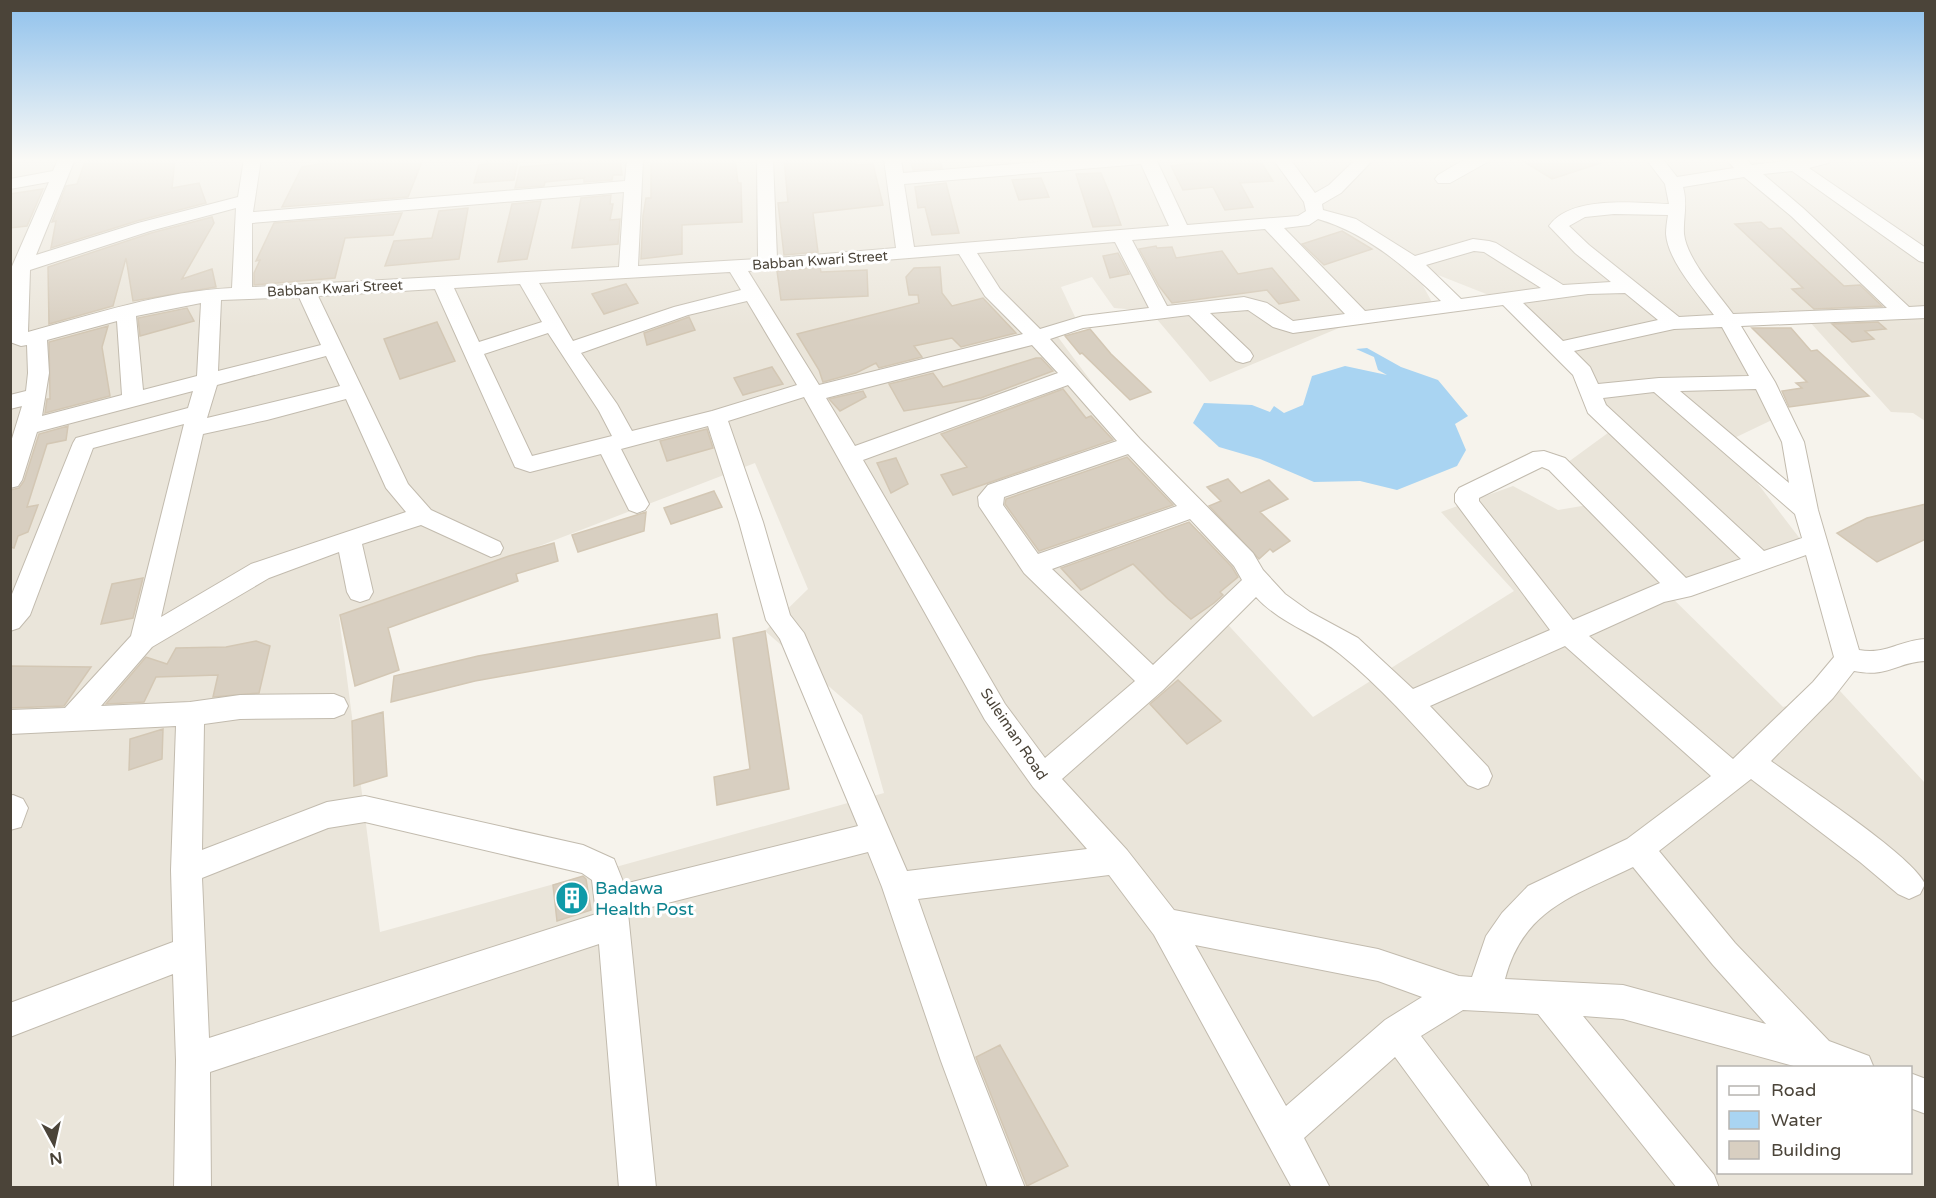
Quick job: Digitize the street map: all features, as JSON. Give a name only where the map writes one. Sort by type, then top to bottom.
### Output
[{"type":"street","points":[[10,480],[36,396],[40,352],[36,337],[18,338],[19,273],[44,215]]},
{"type":"street","points":[[22,266],[144,227],[212,215]]},
{"type":"street","points":[[242,292],[245,215]]},
{"type":"street","points":[[628,272],[630,215]]},
{"type":"street","points":[[767,215],[768,264]]},
{"type":"street","points":[[901,215],[906,253]]},
{"type":"street","points":[[1172,215],[1180,232]]},
{"type":"street","name":"Babban Kwari Street","points":[[36,337],[126,312],[211,295],[242,292],[306,291],[768,264],[1270,224],[1302,221],[1307,215]]},
{"type":"street","points":[[1331,215],[1350,224],[1413,263],[1457,306]]},
{"type":"street","points":[[1579,215],[1570,217],[1558,226],[1582,249],[1674,323]]},
{"type":"street","points":[[1676,215],[1678,247],[1691,270],[1728,321],[1764,382],[1793,442],[1806,510],[1848,659]]},
{"type":"street","points":[[1800,215],[1905,314]]},
{"type":"street","points":[[1865,215],[1926,257]]},
{"type":"street","points":[[1270,224],[1361,319]]},
{"type":"street","points":[[1121,236],[1161,313]]},
{"type":"street","points":[[1413,263],[1473,245],[1481,245],[1489,247],[1560,292]]},
{"type":"street","points":[[965,248],[992,292],[1037,338],[1132,444],[1196,508],[1244,560],[1258,580],[1298,617],[1347,645],[1409,703],[1478,776]]},
{"type":"street","name":"Suleiman Road","points":[[736,266],[811,391],[995,712],[1043,778],[1116,860],[1165,924],[1312,1188]]},
{"type":"street","points":[[526,279],[568,350],[609,409],[617,443],[637,504]]},
{"type":"street","points":[[441,282],[523,461],[536,464],[811,391],[1037,338],[1065,326],[1244,303],[1263,307],[1281,324],[1293,327],[1507,298],[1631,287]]},
{"type":"street","points":[[306,291],[398,488],[423,516],[491,548]]},
{"type":"street","points":[[568,350],[681,311],[754,293]]},
{"type":"street","points":[[143,640],[195,421],[207,381],[211,295]]},
{"type":"street","points":[[1507,298],[1584,372],[1596,408],[1760,562]]},
{"type":"street","points":[[1194,309],[1243,356]]},
{"type":"street","points":[[126,312],[133,400]]},
{"type":"street","points":[[1558,348],[1674,323],[1926,312]]},
{"type":"street","points":[[474,350],[553,325]]},
{"type":"street","points":[[26,427],[333,348]]},
{"type":"street","points":[[849,457],[1071,376]]},
{"type":"street","points":[[1592,392],[1659,385],[1764,382]]},
{"type":"street","points":[[1659,385],[1806,510]]},
{"type":"street","points":[[10,621],[17,615],[84,443],[195,421],[267,413],[352,390]]},
{"type":"street","points":[[10,402],[36,396]]},
{"type":"street","points":[[716,417],[751,522],[777,614],[791,633],[897,887],[958,1061],[1007,1188]]},
{"type":"street","points":[[1132,444],[996,491],[990,497],[991,506],[1033,566],[1153,682]]},
{"type":"street","points":[[1682,590],[1557,464],[1544,459],[1533,460],[1467,495],[1467,502],[1568,633],[1741,769],[1871,852],[1909,884]]},
{"type":"street","points":[[1033,566],[1196,508]]},
{"type":"street","points":[[72,719],[143,640],[260,571],[349,538],[423,516]]},
{"type":"street","points":[[349,538],[360,592]]},
{"type":"street","points":[[1409,703],[1660,593],[1682,590],[1815,543]]},
{"type":"street","points":[[1043,778],[1153,682],[1258,580]]},
{"type":"street","points":[[1848,659],[1869,663],[1886,661],[1908,650],[1926,650]]},
{"type":"street","points":[[1281,1133],[1397,1032],[1472,994],[1497,947],[1513,924],[1539,897],[1638,849],[1741,769],[1823,690],[1848,659]]},
{"type":"street","points":[[10,722],[190,714],[240,707],[334,706]]},
{"type":"street","points":[[190,714],[186,870],[193,1060],[192,1188]]},
{"type":"street","points":[[186,870],[327,815],[364,809],[583,859],[600,865],[607,872],[612,913],[638,1188]]},
{"type":"street","points":[[193,1060],[612,913],[875,836]]},
{"type":"street","points":[[1638,849],[1724,954],[1818,1055]]},
{"type":"street","points":[[897,887],[1116,860]]},
{"type":"street","points":[[1165,924],[1378,966],[1472,994],[1623,1002],[1851,1066]]},
{"type":"street","points":[[10,1020],[188,952]]},
{"type":"street","points":[[1547,999],[1701,1188]]},
{"type":"street","points":[[1397,1032],[1514,1188]]},
{"type":"shaded area","points":[[10,215],[1925,215],[1925,421],[1913,413],[1891,412],[1800,311],[1721,318],[1774,419],[1726,442],[1804,544],[1662,588],[1783,707],[1840,691],[1925,783],[1925,1187],[11,1187]],"holes":[[[1416,273],[1433,273],[1509,303],[1594,382],[1612,430],[1560,468],[1594,504],[1558,510],[1513,486],[1441,512],[1514,591],[1313,717],[1220,616],[1243,596],[1243,579],[1230,556],[1204,531],[1118,552],[1113,535],[1184,506],[1052,329],[1076,319],[1061,287],[1092,277],[1114,308],[1150,311],[1210,382],[1358,320],[1433,304]],[[755,463],[808,589],[765,631],[862,715],[884,793],[380,932],[339,617],[516,555]]]},
{"type":"water","points":[[1367,348],[1401,367],[1438,380],[1468,416],[1455,424],[1466,450],[1457,466],[1397,490],[1360,481],[1314,482],[1260,459],[1219,447],[1193,423],[1204,403],[1252,405],[1270,412],[1274,406],[1284,413],[1303,405],[1312,376],[1345,366],[1387,375],[1378,370],[1374,357],[1356,349]]},
{"type":"building","points":[[10,215],[32,215],[27,226],[10,228]]},
{"type":"building","points":[[55,215],[160,215],[51,248],[56,221],[52,222]]},
{"type":"building","points":[[401,215],[393,235],[345,238],[335,278],[254,285],[254,273],[260,260],[256,261],[274,223]]},
{"type":"building","points":[[438,215],[467,215],[459,259],[385,266],[394,241],[432,238]]},
{"type":"building","points":[[509,215],[538,215],[527,259],[498,262]]},
{"type":"building","points":[[578,215],[611,215],[610,220],[620,219],[618,244],[572,248]]},
{"type":"building","points":[[742,215],[742,222],[682,225],[682,254],[641,259],[643,216]]},
{"type":"building","points":[[779,215],[813,215],[818,252],[784,255]]},
{"type":"building","points":[[927,215],[954,215],[959,233],[932,235]]},
{"type":"building","points":[[1089,215],[1117,215],[1121,225],[1093,227]]},
{"type":"building","points":[[212,217],[214,223],[182,279],[212,269],[216,287],[133,301],[126,258],[113,306],[49,324],[48,267],[151,233]]},
{"type":"building","points":[[1761,222],[1769,229],[1781,228],[1844,286],[1860,285],[1882,306],[1814,309],[1792,289],[1803,288],[1735,224]]},
{"type":"building","points":[[1342,231],[1372,249],[1324,265],[1302,244]]},
{"type":"building","points":[[1156,246],[1157,248],[1172,247],[1176,258],[1222,251],[1238,274],[1272,268],[1299,300],[1279,304],[1267,290],[1172,303],[1159,286],[1139,249]]},
{"type":"building","points":[[1118,253],[1129,274],[1110,278],[1103,256]]},
{"type":"building","points":[[820,267],[821,272],[867,270],[868,296],[781,300],[777,271]]},
{"type":"building","points":[[940,267],[942,293],[952,306],[983,298],[1016,333],[961,347],[952,338],[914,346],[922,357],[879,368],[876,363],[856,373],[823,382],[819,370],[797,334],[919,303],[918,295],[909,295],[906,277],[914,268]]},
{"type":"building","points":[[626,284],[638,303],[604,314],[592,294]]},
{"type":"building","points":[[187,308],[194,321],[140,336],[138,318]]},
{"type":"building","points":[[689,317],[695,330],[647,345],[644,333]]},
{"type":"building","points":[[437,322],[455,361],[400,379],[384,339]]},
{"type":"building","points":[[1878,322],[1886,329],[1865,331],[1874,339],[1852,342],[1832,324]]},
{"type":"building","points":[[108,326],[102,347],[110,396],[45,413],[47,399],[50,399],[49,342]]},
{"type":"building","points":[[1752,328],[1791,328],[1811,351],[1817,350],[1869,396],[1789,407],[1782,391],[1802,388],[1796,383],[1807,382]]},
{"type":"building","points":[[1090,329],[1111,354],[1151,392],[1130,400],[1082,353],[1080,354],[1065,336]]},
{"type":"building","points":[[1041,358],[1053,371],[981,398],[904,411],[889,384],[933,373],[943,387]]},
{"type":"building","points":[[772,367],[783,384],[743,395],[734,378]]},
{"type":"building","points":[[1063,389],[1086,418],[1091,416],[1113,440],[953,495],[941,475],[967,467],[941,434]]},
{"type":"building","points":[[863,391],[866,397],[840,411],[829,399]]},
{"type":"building","points":[[68,426],[66,440],[47,444],[27,507],[38,505],[28,532],[18,536],[14,548],[10,547],[10,490],[19,488],[24,481],[39,434]]},
{"type":"building","points":[[707,429],[713,448],[667,461],[660,441]]},
{"type":"building","points":[[1127,457],[1173,505],[1039,551],[1005,504],[1006,499]]},
{"type":"building","points":[[896,458],[908,484],[891,493],[877,463]]},
{"type":"building","points":[[1228,479],[1241,493],[1269,480],[1288,499],[1260,512],[1290,541],[1273,552],[1270,549],[1259,559],[1209,506],[1221,501],[1207,487]]},
{"type":"building","points":[[714,491],[722,507],[671,524],[664,508]]},
{"type":"building","points":[[1926,504],[1926,539],[1877,562],[1837,533],[1867,518]]},
{"type":"building","points":[[646,512],[644,531],[578,552],[572,535]]},
{"type":"building","points":[[1189,522],[1232,567],[1238,577],[1220,592],[1223,595],[1191,619],[1133,564],[1081,590],[1061,568]]},
{"type":"building","points":[[554,543],[558,561],[516,574],[518,581],[388,628],[399,670],[355,686],[340,615],[509,556]]},
{"type":"building","points":[[143,578],[133,618],[101,624],[112,584]]},
{"type":"building","points":[[717,614],[720,638],[475,681],[391,702],[394,676],[478,656]]},
{"type":"building","points":[[765,631],[789,789],[717,805],[714,777],[750,769],[733,638]]},
{"type":"building","points":[[256,641],[270,646],[259,693],[213,697],[218,675],[156,677],[144,702],[106,704],[146,657],[167,664],[176,648],[226,647]]},
{"type":"building","points":[[10,666],[91,667],[64,706],[10,708]]},
{"type":"building","points":[[1178,680],[1221,721],[1187,744],[1150,704]]},
{"type":"building","points":[[383,712],[387,776],[354,786],[352,721]]},
{"type":"building","points":[[163,729],[162,759],[129,770],[130,739]]},
{"type":"building","name":"Badawa Health Post","points":[[583,876],[586,879],[591,910],[557,921],[553,885]]},
{"type":"building","points":[[1000,1045],[1068,1166],[1027,1186],[976,1057]]},
{"type":"place","name":"Badawa Health Post","points":[[572,898]]}]
